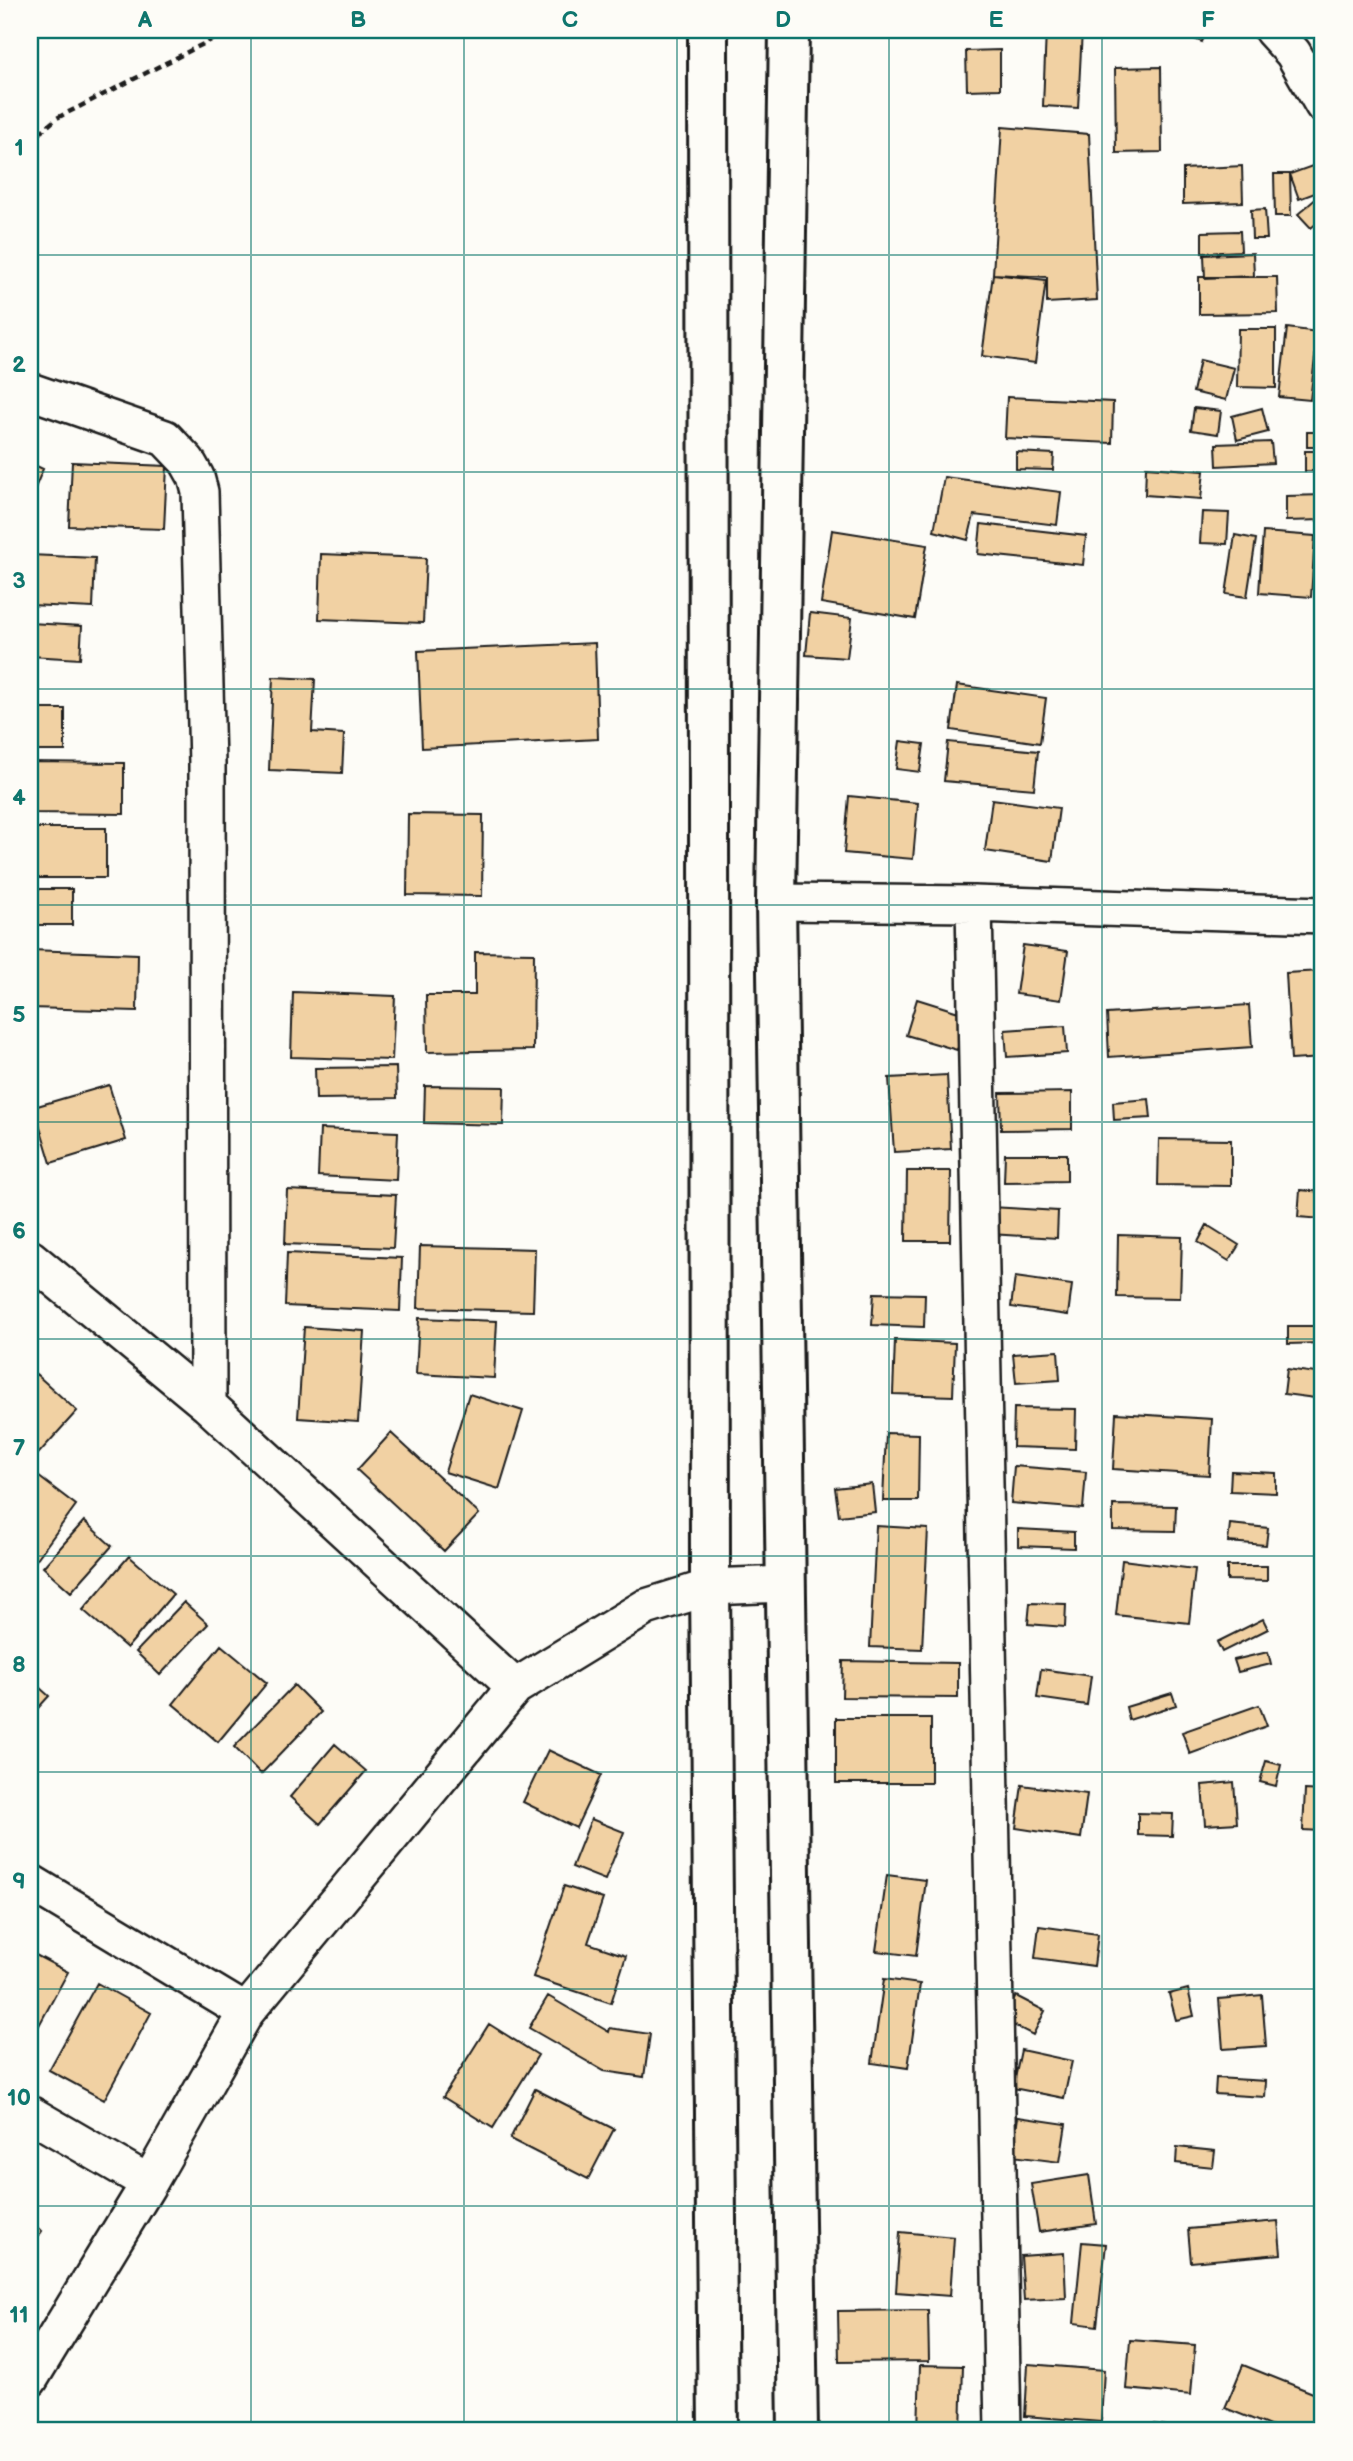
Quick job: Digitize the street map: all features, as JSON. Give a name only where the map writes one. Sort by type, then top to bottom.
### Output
[{"type":"street","points":[[708,30],[710,1587],[718,2431]]},
{"type":"street","points":[[789,30],[776,902],[798,2431]]},
{"type":"street","points":[[1272,30],[1293,52],[1323,104]]},
{"type":"street","points":[[30,391],[165,438],[187,461],[196,477],[200,492],[207,764],[208,1405]]},
{"type":"street","points":[[776,902],[974,904],[1323,915]]},
{"type":"street","points":[[974,904],[1003,2431]]},
{"type":"street","points":[[30,1258],[208,1405],[515,1687]]},
{"type":"street","points":[[30,2379],[149,2183],[246,2012],[515,1687],[646,1607],[710,1587],[785,1584]]},
{"type":"street","points":[[30,1882],[246,2012]]},
{"type":"street","points":[[30,2114],[149,2183]]},
{"type":"path","points":[[30,141],[57,118],[231,30]]},
{"type":"building","points":[[1046,30],[1082,30],[1078,108],[1043,106]]},
{"type":"building","points":[[1171,30],[1207,30],[1202,42]]},
{"type":"building","points":[[1000,50],[1000,89],[967,90],[966,51]]},
{"type":"building","points":[[1161,67],[1162,152],[1116,153],[1115,68]]},
{"type":"building","points":[[1002,127],[1089,134],[1097,300],[1047,303],[1047,277],[993,274]]},
{"type":"building","points":[[1315,165],[1323,190],[1299,199],[1290,174]]},
{"type":"building","points":[[1242,166],[1243,202],[1183,204],[1183,169]]},
{"type":"building","points":[[1274,174],[1290,174],[1291,216],[1275,216]]},
{"type":"building","points":[[1319,196],[1323,200],[1323,218],[1311,228],[1298,214]]},
{"type":"building","points":[[1265,209],[1267,239],[1252,239],[1251,210]]},
{"type":"building","points":[[1240,231],[1241,251],[1202,253],[1202,232]]},
{"type":"building","points":[[1253,253],[1254,276],[1205,278],[1204,255]]},
{"type":"building","points":[[993,274],[1046,280],[1035,363],[982,356]]},
{"type":"building","points":[[1199,277],[1277,277],[1278,313],[1199,314]]},
{"type":"building","points":[[1287,328],[1318,332],[1310,400],[1279,397]]},
{"type":"building","points":[[1238,329],[1276,329],[1276,388],[1237,387]]},
{"type":"building","points":[[1200,360],[1234,368],[1226,400],[1193,392]]},
{"type":"building","points":[[1007,397],[1113,402],[1112,443],[1005,438]]},
{"type":"building","points":[[1194,408],[1221,411],[1218,434],[1191,430]]},
{"type":"building","points":[[1262,408],[1268,432],[1237,440],[1232,416]]},
{"type":"building","points":[[1307,432],[1323,432],[1323,447],[1307,447]]},
{"type":"building","points":[[1271,442],[1273,463],[1217,466],[1216,444]]},
{"type":"building","points":[[1305,451],[1323,451],[1323,471],[1305,471]]},
{"type":"building","points":[[1016,452],[1054,454],[1053,470],[1016,469]]},
{"type":"building","points":[[72,462],[167,466],[164,529],[69,526]]},
{"type":"building","points":[[30,463],[43,469],[30,500]]},
{"type":"building","points":[[1146,467],[1204,471],[1201,499],[1145,495]]},
{"type":"building","points":[[944,477],[1061,492],[1057,525],[974,515],[968,540],[934,531]]},
{"type":"building","points":[[1323,495],[1323,520],[1286,521],[1286,496]]},
{"type":"building","points":[[1202,512],[1229,513],[1227,544],[1200,543]]},
{"type":"building","points":[[981,524],[1086,536],[1083,565],[978,554]]},
{"type":"building","points":[[832,530],[927,545],[915,619],[821,603]]},
{"type":"building","points":[[1263,532],[1315,536],[1311,597],[1259,593]]},
{"type":"building","points":[[1235,535],[1256,539],[1247,597],[1226,594]]},
{"type":"building","points":[[321,554],[426,558],[423,623],[319,619]]},
{"type":"building","points":[[30,555],[95,558],[93,608],[30,605]]},
{"type":"building","points":[[810,613],[852,618],[847,658],[806,655]]},
{"type":"building","points":[[30,623],[82,626],[80,659],[30,656]]},
{"type":"building","points":[[595,643],[598,739],[422,748],[418,651]]},
{"type":"building","points":[[273,677],[315,679],[312,732],[344,734],[342,773],[269,770]]},
{"type":"building","points":[[957,685],[1046,698],[1040,743],[951,730]]},
{"type":"building","points":[[30,709],[65,709],[65,751],[30,751]]},
{"type":"building","points":[[900,741],[924,744],[920,772],[896,769]]},
{"type":"building","points":[[948,742],[1038,751],[1034,789],[944,781]]},
{"type":"building","points":[[30,762],[124,763],[124,814],[30,813]]},
{"type":"building","points":[[849,796],[918,803],[913,859],[844,853]]},
{"type":"building","points":[[992,799],[1059,808],[1052,861],[985,851]]},
{"type":"building","points":[[408,814],[483,815],[482,896],[407,895]]},
{"type":"building","points":[[30,828],[106,828],[106,878],[30,878]]},
{"type":"building","points":[[30,889],[72,889],[72,925],[30,925]]},
{"type":"building","points":[[1023,945],[1068,951],[1061,1000],[1016,994]]},
{"type":"building","points":[[30,950],[138,954],[137,1011],[30,1008]]},
{"type":"building","points":[[475,952],[534,953],[533,1050],[427,1052],[426,995],[475,995]]},
{"type":"building","points":[[1321,971],[1323,1058],[1291,1060],[1286,973]]},
{"type":"building","points":[[293,992],[395,996],[392,1060],[291,1057]]},
{"type":"building","points":[[917,999],[968,1015],[957,1050],[906,1035]]},
{"type":"building","points":[[1249,1005],[1252,1047],[1109,1057],[1107,1014]]},
{"type":"building","points":[[1065,1026],[1067,1053],[1007,1057],[1005,1030]]},
{"type":"building","points":[[396,1067],[397,1098],[316,1099],[315,1068]]},
{"type":"building","points":[[947,1075],[951,1149],[894,1152],[889,1078]]},
{"type":"building","points":[[109,1085],[126,1140],[51,1163],[34,1107]]},
{"type":"building","points":[[425,1086],[504,1087],[503,1125],[424,1123]]},
{"type":"building","points":[[1072,1092],[1072,1129],[1001,1130],[1000,1093]]},
{"type":"building","points":[[1149,1099],[1151,1118],[1114,1120],[1113,1102]]},
{"type":"building","points":[[320,1129],[398,1132],[396,1180],[318,1176]]},
{"type":"building","points":[[1159,1139],[1231,1140],[1231,1186],[1158,1185]]},
{"type":"building","points":[[1005,1154],[1067,1154],[1067,1181],[1004,1182]]},
{"type":"building","points":[[907,1171],[951,1171],[950,1241],[906,1241]]},
{"type":"building","points":[[287,1190],[396,1195],[393,1248],[285,1244]]},
{"type":"building","points":[[1300,1190],[1323,1192],[1323,1219],[1298,1217]]},
{"type":"building","points":[[991,1207],[1058,1211],[1057,1238],[990,1234]]},
{"type":"building","points":[[1207,1225],[1239,1245],[1229,1261],[1198,1242]]},
{"type":"building","points":[[1118,1235],[1182,1237],[1180,1298],[1117,1297]]},
{"type":"building","points":[[420,1246],[535,1249],[533,1311],[418,1308]]},
{"type":"building","points":[[287,1253],[402,1258],[400,1311],[285,1306]]},
{"type":"building","points":[[1015,1277],[1072,1285],[1068,1315],[1011,1307]]},
{"type":"building","points":[[874,1293],[925,1294],[924,1327],[872,1325]]},
{"type":"building","points":[[419,1318],[497,1321],[494,1378],[416,1374]]},
{"type":"building","points":[[1288,1326],[1323,1326],[1323,1343],[1288,1344]]},
{"type":"building","points":[[304,1327],[364,1331],[358,1422],[298,1418]]},
{"type":"building","points":[[895,1340],[955,1343],[953,1396],[893,1394]]},
{"type":"building","points":[[1058,1351],[1060,1380],[1016,1383],[1013,1354]]},
{"type":"building","points":[[1287,1369],[1323,1374],[1323,1399],[1284,1394]]},
{"type":"building","points":[[36,1374],[77,1411],[30,1463],[30,1381]]},
{"type":"building","points":[[469,1394],[523,1411],[499,1489],[445,1472]]},
{"type":"building","points":[[1014,1408],[1076,1409],[1075,1449],[1013,1447]]},
{"type":"building","points":[[1116,1413],[1212,1419],[1209,1475],[1113,1469]]},
{"type":"building","points":[[391,1433],[479,1514],[444,1551],[357,1470]]},
{"type":"building","points":[[886,1433],[919,1434],[918,1501],[883,1501]]},
{"type":"building","points":[[1014,1466],[1086,1472],[1083,1509],[1011,1503]]},
{"type":"building","points":[[1231,1471],[1276,1473],[1276,1493],[1230,1491]]},
{"type":"building","points":[[34,1473],[76,1505],[31,1567],[30,1478]]},
{"type":"building","points":[[872,1484],[875,1512],[839,1516],[835,1488]]},
{"type":"building","points":[[1113,1505],[1176,1506],[1175,1531],[1113,1530]]},
{"type":"building","points":[[84,1521],[112,1546],[71,1592],[43,1567]]},
{"type":"building","points":[[1230,1524],[1268,1528],[1266,1545],[1228,1542]]},
{"type":"building","points":[[876,1526],[928,1529],[922,1649],[870,1647]]},
{"type":"building","points":[[1018,1529],[1074,1532],[1074,1548],[1018,1546]]},
{"type":"building","points":[[129,1556],[173,1594],[127,1648],[83,1610]]},
{"type":"building","points":[[1122,1560],[1195,1569],[1189,1623],[1116,1615]]},
{"type":"building","points":[[1227,1566],[1267,1566],[1267,1581],[1227,1580]]},
{"type":"building","points":[[184,1602],[208,1624],[160,1675],[136,1652]]},
{"type":"building","points":[[1030,1603],[1066,1604],[1065,1627],[1028,1624]]},
{"type":"building","points":[[1263,1619],[1268,1629],[1222,1652],[1217,1642]]},
{"type":"building","points":[[221,1645],[267,1683],[218,1742],[173,1704]]},
{"type":"building","points":[[1268,1652],[1271,1664],[1238,1672],[1234,1660]]},
{"type":"building","points":[[843,1661],[958,1663],[958,1698],[842,1697]]},
{"type":"building","points":[[1041,1669],[1091,1676],[1087,1705],[1037,1698]]},
{"type":"building","points":[[30,1679],[49,1696],[30,1717]]},
{"type":"building","points":[[294,1685],[321,1712],[261,1774],[234,1747]]},
{"type":"building","points":[[1172,1693],[1176,1705],[1129,1720],[1126,1707]]},
{"type":"building","points":[[1259,1705],[1267,1726],[1190,1754],[1182,1732]]},
{"type":"building","points":[[836,1718],[931,1718],[931,1783],[836,1783]]},
{"type":"building","points":[[335,1744],[366,1771],[320,1824],[290,1797]]},
{"type":"building","points":[[548,1750],[601,1775],[576,1828],[523,1802]]},
{"type":"building","points":[[1266,1761],[1281,1765],[1276,1786],[1260,1782]]},
{"type":"building","points":[[1234,1782],[1237,1823],[1205,1825],[1202,1785]]},
{"type":"building","points":[[1022,1785],[1087,1794],[1081,1838],[1016,1828]]},
{"type":"building","points":[[1305,1790],[1323,1791],[1321,1831],[1303,1830]]},
{"type":"building","points":[[1138,1813],[1173,1814],[1172,1836],[1138,1835]]},
{"type":"building","points":[[591,1819],[624,1832],[605,1880],[572,1867]]},
{"type":"building","points":[[887,1875],[926,1880],[916,1956],[876,1951]]},
{"type":"building","points":[[564,1886],[603,1899],[588,1943],[626,1956],[611,2003],[533,1977]]},
{"type":"building","points":[[1039,1926],[1098,1934],[1094,1966],[1035,1958]]},
{"type":"building","points":[[30,1952],[68,1972],[30,2042]]},
{"type":"building","points":[[884,1979],[920,1984],[908,2068],[872,2063]]},
{"type":"building","points":[[97,1983],[151,2013],[104,2100],[49,2070]]},
{"type":"building","points":[[1188,1989],[1194,2016],[1176,2020],[1169,1994]]},
{"type":"building","points":[[1262,1995],[1266,2046],[1223,2049],[1219,1999]]},
{"type":"building","points":[[548,1996],[609,2032],[610,2028],[650,2034],[644,2077],[604,2071],[529,2028]]},
{"type":"building","points":[[1016,1996],[1045,2011],[1033,2035],[1004,2020]]},
{"type":"building","points":[[489,2024],[538,2055],[493,2128],[443,2097]]},
{"type":"building","points":[[1021,2050],[1072,2061],[1064,2098],[1013,2088]]},
{"type":"building","points":[[1216,2078],[1266,2081],[1265,2097],[1215,2094]]},
{"type":"building","points":[[535,2089],[614,2129],[588,2179],[510,2139]]},
{"type":"building","points":[[1018,2117],[1066,2124],[1060,2162],[1012,2156]]},
{"type":"building","points":[[1177,2147],[1215,2151],[1213,2167],[1176,2163]]},
{"type":"building","points":[[1089,2175],[1096,2224],[1039,2232],[1031,2184]]},
{"type":"building","points":[[1278,2221],[1281,2254],[1191,2262],[1188,2229]]},
{"type":"building","points":[[30,2223],[42,2231],[30,2250]]},
{"type":"building","points":[[900,2232],[954,2237],[950,2296],[896,2292]]},
{"type":"building","points":[[1082,2242],[1106,2244],[1097,2326],[1074,2323]]},
{"type":"building","points":[[1064,2253],[1066,2298],[1024,2300],[1021,2256]]},
{"type":"building","points":[[928,2310],[929,2361],[839,2362],[838,2311]]},
{"type":"building","points":[[1130,2340],[1195,2345],[1191,2395],[1126,2389]]},
{"type":"building","points":[[1028,2364],[1104,2370],[1101,2422],[1025,2416]]},
{"type":"building","points":[[920,2365],[963,2366],[961,2431],[918,2431]]},
{"type":"building","points":[[1243,2365],[1323,2397],[1323,2409],[1314,2431],[1282,2431],[1225,2408]]},
{"type":"building","points":[[1153,2424],[1197,2431],[1152,2431]]}]
